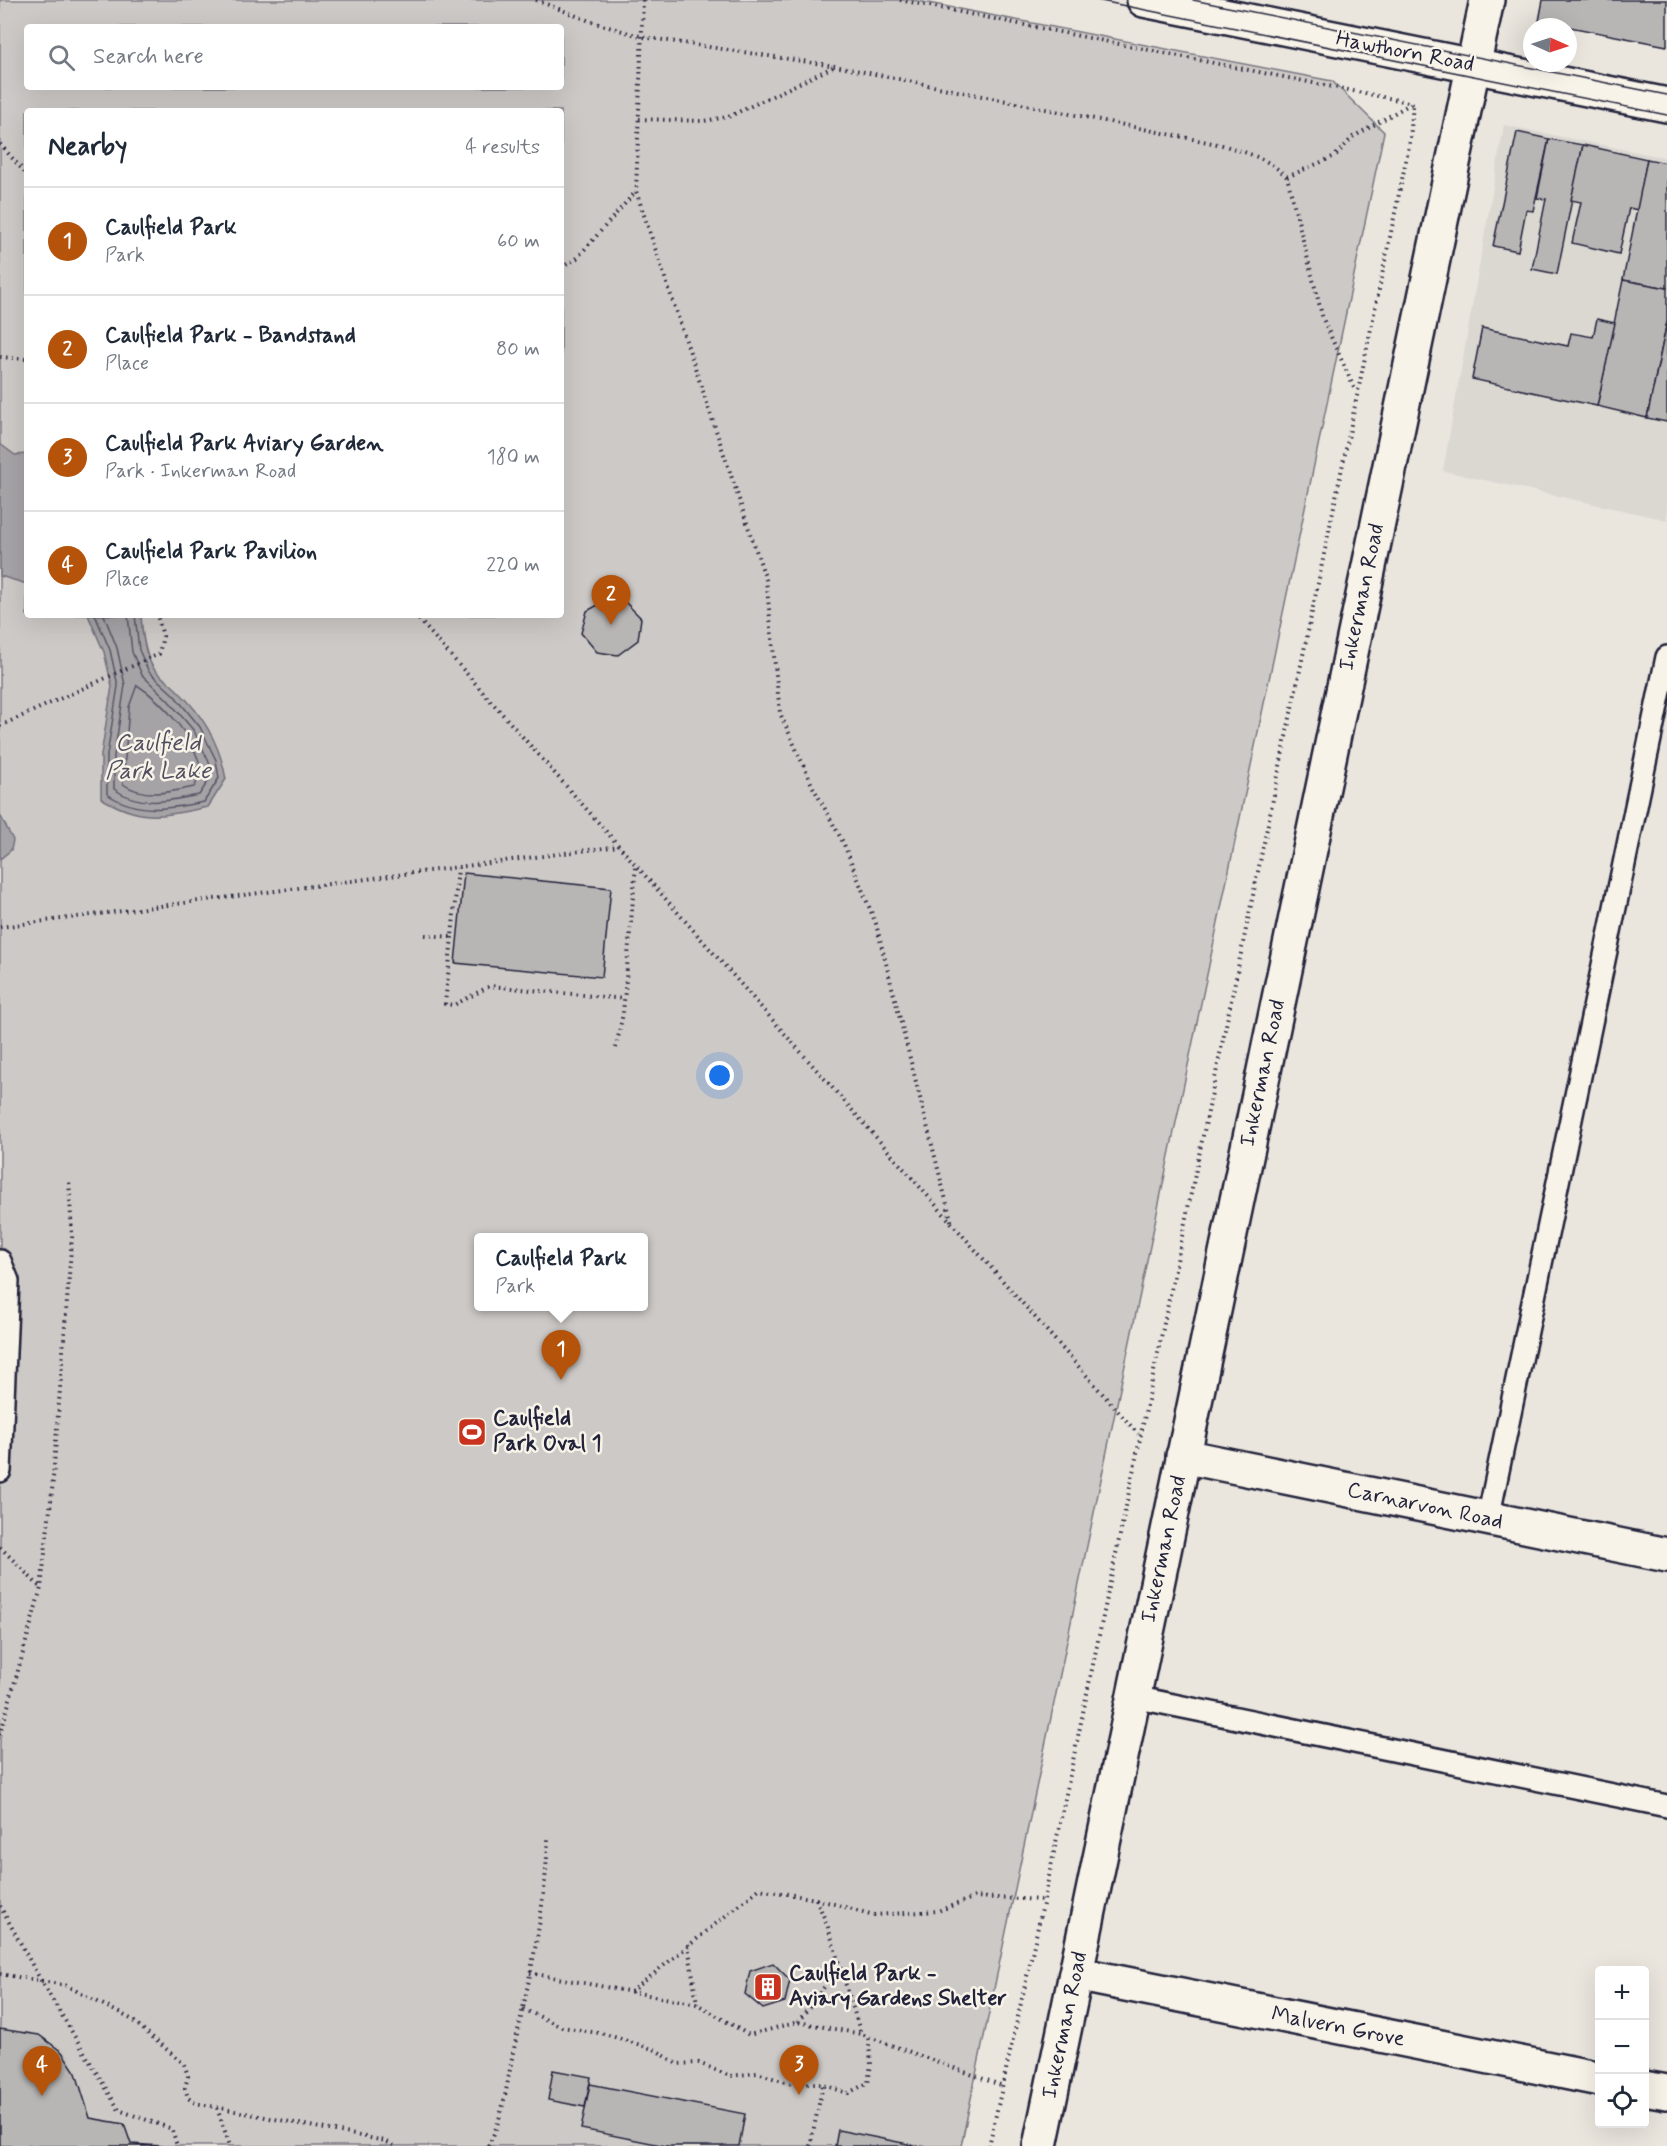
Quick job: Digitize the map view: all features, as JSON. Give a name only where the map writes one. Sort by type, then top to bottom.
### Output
[{"type":"street","name":"Hawthorn Road","points":[[1144,0],[1667,105]]},
{"type":"street","name":"Inkerman Road","points":[[1040,2146],[1486,0]]},
{"type":"street","name":"Carnarvon Road","points":[[1184,1456],[1667,1555]]},
{"type":"street","name":"Malvern Grove","points":[[1076,1974],[1595,2078]]},
{"type":"street","points":[[1649,2089],[1667,2092]]},
{"type":"lane","points":[[1488,1519],[1667,657]]},
{"type":"lane","points":[[0,1261],[8,1281],[0,1471]]},
{"type":"lane","points":[[1134,1697],[1667,1806]]},
{"type":"path","points":[[536,0],[595,23],[643,37],[835,66],[1222,145],[1258,156],[1275,165],[1287,177],[1323,319],[1356,391]]},
{"type":"path","points":[[643,0],[636,191],[766,580],[780,713],[813,787],[847,852],[876,924],[952,1224]]},
{"type":"path","points":[[900,0],[1413,103]]},
{"type":"path","points":[[639,119],[703,121],[728,117],[835,66]]},
{"type":"path","points":[[1287,177],[1335,156],[1353,137],[1413,103]]},
{"type":"path","points":[[989,2146],[1044,1900],[1356,391],[1410,141],[1413,103]]},
{"type":"path","points":[[0,144],[24,172]]},
{"type":"path","points":[[564,266],[578,258],[636,191]]},
{"type":"path","points":[[0,357],[24,359]]},
{"type":"path","points":[[0,726],[159,654],[163,636],[159,618]]},
{"type":"path","points":[[419,618],[1139,1435]]},
{"type":"path","points":[[0,927],[619,846]]},
{"type":"path","points":[[616,1048],[624,999],[636,865]]},
{"type":"path","points":[[458,868],[445,1004],[454,1005],[490,986],[624,999]]},
{"type":"path","points":[[425,935],[452,937]]},
{"type":"path","points":[[0,1735],[40,1588],[52,1491],[72,1237],[69,1179]]},
{"type":"path","points":[[0,1547],[40,1588]]},
{"type":"path","points":[[488,2146],[502,2105],[530,1973],[547,1882],[548,1835]]},
{"type":"path","points":[[630,1992],[688,1943],[759,1889],[816,1899],[874,1915],[938,1911],[975,1897],[1044,1900]]},
{"type":"path","points":[[816,1899],[840,1965],[861,2034]]},
{"type":"path","points":[[0,1906],[40,1979],[119,2110],[172,2129],[177,2146]]},
{"type":"path","points":[[688,1943],[697,2004]]},
{"type":"path","points":[[798,2022],[840,1965]]},
{"type":"path","points":[[530,1973],[697,2004],[749,2035],[798,2022],[861,2034],[1003,2086]]},
{"type":"path","points":[[0,1974],[65,1985],[131,2019],[184,2064],[188,2076],[185,2088],[188,2098],[195,2103],[384,2141],[395,2146]]},
{"type":"path","points":[[523,2009],[562,2027],[605,2034],[656,2050],[677,2064],[699,2063],[730,2076],[757,2073],[792,2084],[817,2083],[848,2093],[868,2083],[871,2064],[868,2036]]},
{"type":"path","points":[[810,2146],[823,2085]]},
{"type":"path","points":[[217,2108],[230,2146]]},
{"type":"shaded area","points":[[0,0],[913,0],[1332,81],[1384,132],[961,2146],[0,2146]]},
{"type":"shaded area","points":[[1504,125],[1667,158],[1667,520],[1443,471]]},
{"type":"water","points":[[0,444],[15,455],[24,454],[24,583],[0,576]]},
{"type":"water","name":"Caulfield Park Lake","points":[[89,618],[141,618],[144,643],[156,672],[187,700],[203,720],[219,754],[226,779],[208,807],[165,815],[141,814],[116,806],[101,798],[101,755],[112,686],[104,652]]},
{"type":"water","points":[[0,815],[13,840],[11,850],[0,859]]},
{"type":"building","points":[[1543,0],[1667,0],[1667,46],[1577,28],[1577,18],[1540,18]]},
{"type":"building","points":[[1517,132],[1549,139],[1533,211],[1526,210],[1518,251],[1493,246]]},
{"type":"building","points":[[1549,139],[1583,145],[1557,274],[1532,269],[1546,199],[1537,198]]},
{"type":"building","points":[[1583,145],[1647,159],[1638,210],[1629,208],[1619,254],[1572,243],[1581,202],[1571,200]]},
{"type":"building","points":[[1647,159],[1667,163],[1667,288],[1623,280]]},
{"type":"building","points":[[1623,280],[1667,288],[1667,322],[1647,418],[1597,406]]},
{"type":"building","points":[[1597,319],[1615,323],[1597,406],[1472,379],[1482,328],[1568,346],[1571,333],[1593,337]]},
{"type":"building","points":[[1667,322],[1667,422],[1647,418]]},
{"type":"building","points":[[605,601],[625,602],[641,618],[638,640],[618,655],[597,652],[581,633],[587,611]]},
{"type":"building","points":[[464,873],[611,888],[602,977],[455,963]]},
{"type":"building","name":"Caulfield Park - Aviary Gardens Shelter","points":[[773,1963],[790,1980],[785,2002],[763,2009],[745,1994],[750,1971]]},
{"type":"building","points":[[0,2029],[39,2035],[62,2052],[76,2073],[90,2118],[124,2124],[131,2144],[163,2146],[0,2146]]},
{"type":"building","points":[[553,2070],[591,2077],[585,2107],[548,2100]]},
{"type":"building","points":[[590,2084],[745,2114],[739,2146],[666,2146],[581,2129]]},
{"type":"building","points":[[838,2130],[918,2146],[835,2146]]},
{"type":"tram line","points":[[1096,0],[1667,115]]},
{"type":"tram line","points":[[1193,0],[1667,95]]},
{"type":"place","name":"Caulfield Park - Bandstand","points":[[611,625]]},
{"type":"place","name":"Caulfield Park","points":[[561,1380]]},
{"type":"place","name":"Caulfield Park Oval 1","points":[[472,1432]]},
{"type":"place","name":"Caulfield Park - Aviary Gardens Shelter","points":[[768,1987]]},
{"type":"place","name":"Caulfield Park Aviary Garden","points":[[799,2095]]},
{"type":"place","name":"Caulfield Park Pavilion","points":[[42,2096]]}]
